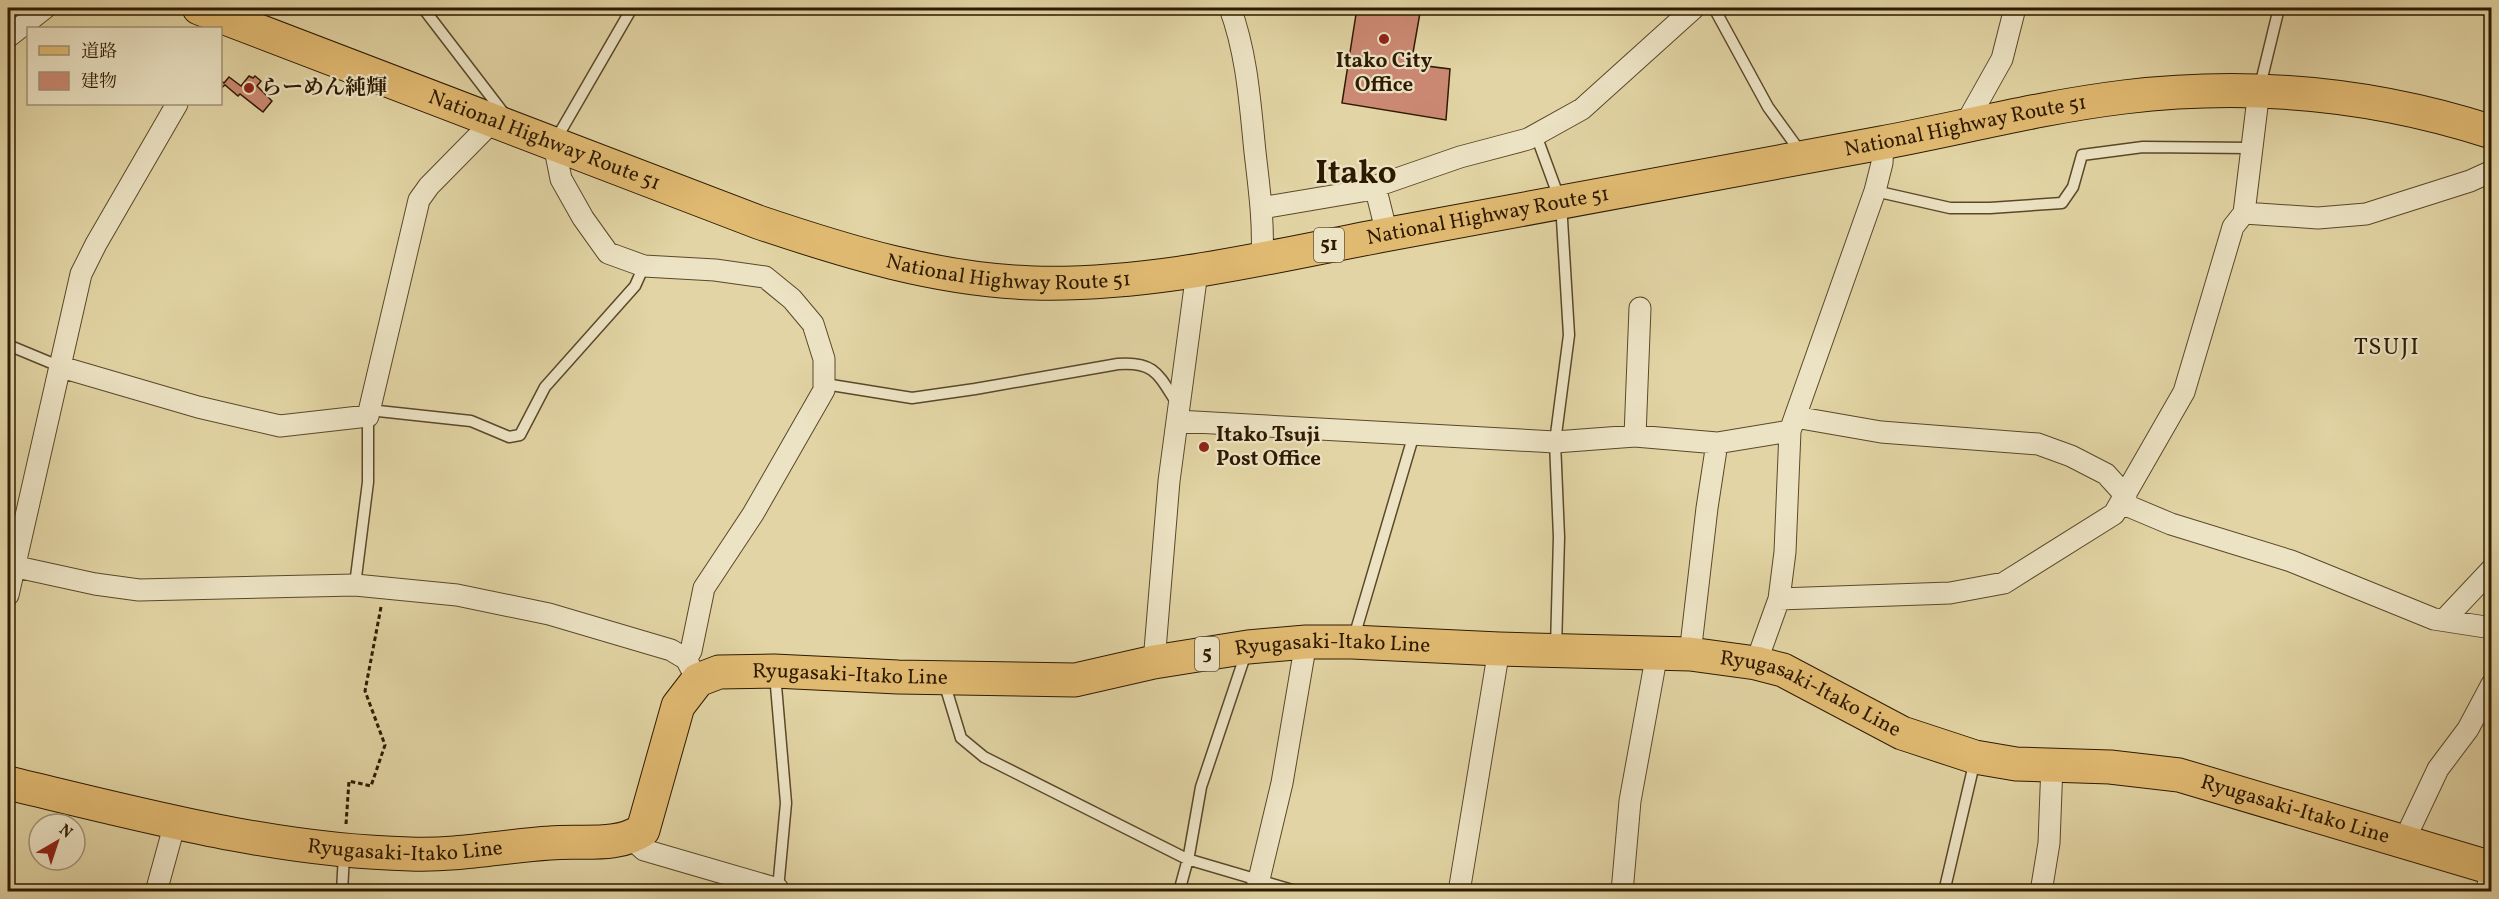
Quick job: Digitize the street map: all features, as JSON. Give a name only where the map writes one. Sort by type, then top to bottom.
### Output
[{"type":"main road","name":"National Highway Route 51","points":[[220,15],[807,239],[870,258],[927,270],[1035,283],[1155,277],[1197,272],[1387,234],[2123,97],[2259,90],[2355,98],[2459,121],[2492,132]]},
{"type":"main road","name":"Ryugasaki-Itako Line","points":[[692,669],[719,672],[774,671],[943,678],[1076,680],[1154,662],[1248,647],[1306,642],[1690,654],[1756,663],[1784,670],[1902,733],[1976,757],[2016,764],[2110,767],[2179,775],[2266,799],[2492,870]]},
{"type":"main road","points":[[631,838],[643,830],[678,706],[692,669]]},
{"type":"main road","name":"Ryugasaki-Itako Line","points":[[8,783],[176,823],[344,850],[412,855],[631,838]]},
{"type":"street","points":[[8,38],[45,8]]},
{"type":"street","points":[[1230,8],[1242,49],[1261,208],[1262,258]]},
{"type":"street","points":[[1261,208],[1362,191],[1460,157],[1536,135],[1582,109],[1694,8]]},
{"type":"street","points":[[1965,125],[2002,59],[2015,8]]},
{"type":"street","points":[[1779,599],[1950,592],[2004,583],[2114,514],[2184,392],[2233,227],[2244,213],[2259,90]]},
{"type":"street","points":[[8,595],[11,565],[61,367],[81,274],[176,105]]},
{"type":"street","points":[[61,367],[198,407],[280,426],[369,413],[419,200],[429,186],[504,125]]},
{"type":"street","points":[[1756,663],[1779,599],[1793,424],[1875,191],[1882,163],[1883,142]]},
{"type":"street","points":[[554,144],[561,179],[583,218],[608,254],[644,266],[715,270],[765,277],[792,299],[813,324],[824,359],[824,390],[753,514],[704,588],[690,651],[692,669]]},
{"type":"street","points":[[2244,213],[2318,218],[2366,214],[2470,181],[2492,171]]},
{"type":"street","points":[[1375,186],[1387,234]]},
{"type":"street","points":[[1154,662],[1169,481],[1197,272]]},
{"type":"street","points":[[1635,436],[1640,308]]},
{"type":"street","points":[[1178,414],[1414,434],[1556,442],[1635,436],[1717,443],[1793,424],[2038,444],[2071,456],[2106,474],[2123,500],[2171,524],[2291,561],[2434,619],[2492,628]]},
{"type":"street","points":[[1690,654],[1717,443]]},
{"type":"street","points":[[11,565],[95,584],[139,590],[354,585],[458,594],[549,614],[671,650],[692,669]]},
{"type":"street","points":[[2444,620],[2492,569]]},
{"type":"street","points":[[1257,886],[1282,783],[1306,642]]},
{"type":"street","points":[[1459,891],[1499,649]]},
{"type":"street","points":[[1622,891],[1630,801],[1657,653]]},
{"type":"street","points":[[2403,843],[2438,769],[2468,729],[2492,684]]},
{"type":"street","points":[[2041,891],[2049,843],[2052,764]]},
{"type":"street","points":[[156,891],[176,823]]},
{"type":"street","points":[[631,838],[644,850],[777,890]]},
{"type":"street","points":[[2486,891],[2492,870]]},
{"type":"lane","points":[[423,8],[504,125]]},
{"type":"lane","points":[[554,144],[632,8]]},
{"type":"lane","points":[[1714,8],[1768,107],[1804,157]]},
{"type":"lane","points":[[2259,90],[2280,8]]},
{"type":"lane","points":[[1536,135],[1561,203],[1569,335],[1556,442],[1559,537],[1556,651]]},
{"type":"lane","points":[[1875,191],[1950,208],[2062,203],[2073,187],[2082,155],[2143,147],[2252,148]]},
{"type":"lane","points":[[354,585],[368,482],[369,413],[471,421],[509,437],[520,435],[545,387],[635,286],[644,266]]},
{"type":"lane","points":[[8,345],[61,367]]},
{"type":"lane","points":[[825,384],[912,398],[1137,362],[1149,367],[1160,378],[1178,414]]},
{"type":"lane","points":[[1352,642],[1414,434]]},
{"type":"lane","points":[[1179,891],[1201,788],[1248,647]]},
{"type":"lane","points":[[774,671],[786,803],[777,890]]},
{"type":"lane","points":[[943,678],[961,738],[984,757],[1187,859],[1257,886],[1299,891]]},
{"type":"lane","points":[[1944,891],[1976,757]]},
{"type":"lane","points":[[342,891],[344,850]]},
{"type":"path","points":[[344,850],[349,781],[371,786],[386,745],[365,691],[385,588]]},
{"type":"building","name":"Itako City Office","points":[[1357,8],[1386,8],[1420,13],[1411,64],[1450,69],[1446,120],[1342,103]]},
{"type":"building","points":[[249,76],[253,78],[255,76],[261,81],[257,86],[272,101],[263,112],[225,85],[222,87],[222,82],[224,83],[229,77],[241,86]]},
{"type":"place","name":"Itako City Office","points":[[1384,39]]},
{"type":"place","name":"らーめん純輝","points":[[249,88]]},
{"type":"place","name":"Itako Tsuji Post Office","points":[[1204,447]]},
{"type":"district","name":"Itako","points":[[1356,175]]},
{"type":"district","name":"TSUJI","points":[[2387,348]]}]
